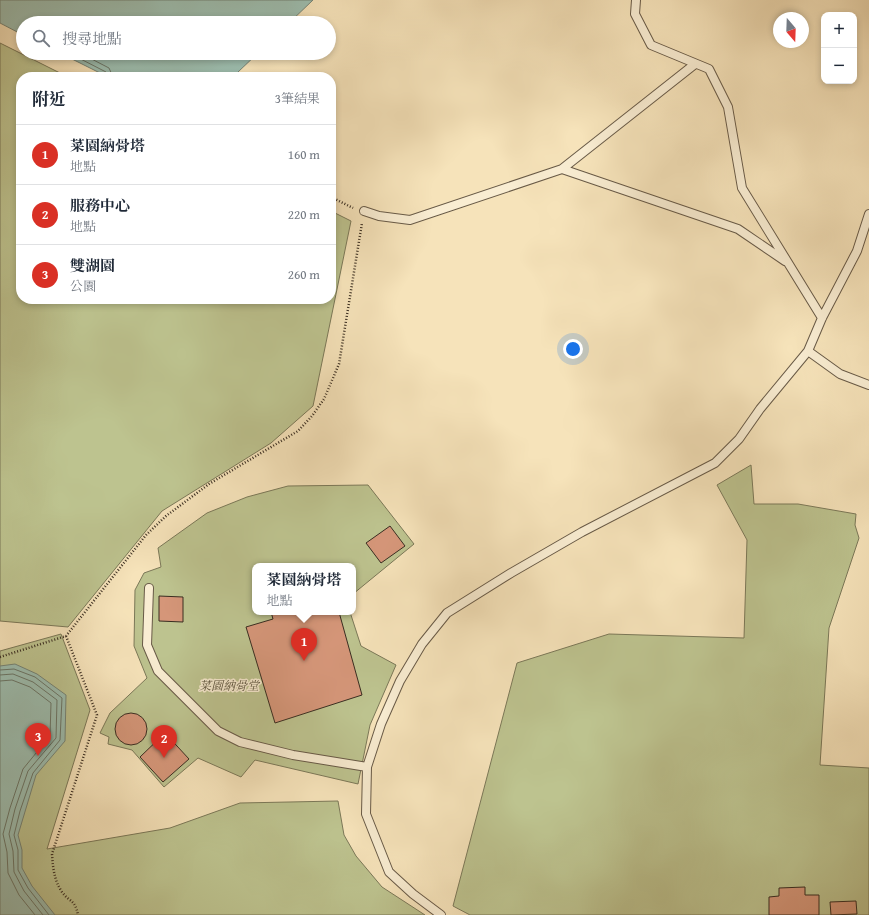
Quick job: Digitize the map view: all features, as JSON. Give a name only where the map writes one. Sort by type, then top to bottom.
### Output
[{"type":"lane","points":[[636,0],[635,14],[651,45],[709,69],[728,107],[742,188],[822,318]]},
{"type":"lane","points":[[364,211],[379,216],[410,220],[562,169],[695,64]]},
{"type":"lane","points":[[562,169],[738,228],[789,264]]},
{"type":"lane","points":[[441,915],[412,894],[389,872],[366,814],[367,767],[381,724],[400,681],[422,644],[447,613],[511,573],[582,532],[715,463],[739,439],[760,409],[808,352],[822,318],[857,251],[869,214]]},
{"type":"lane","points":[[808,352],[840,374],[869,385]]},
{"type":"lane","points":[[149,588],[147,645],[158,671],[218,731],[247,744],[367,767]]},
{"type":"path","points":[[0,657],[66,636],[146,535],[166,516],[209,484],[298,431],[320,405],[332,382],[339,364],[364,211],[336,200]]},
{"type":"path","points":[[66,636],[97,715],[52,854],[54,874],[62,892],[76,905],[78,915]]},
{"type":"green space","points":[[0,43],[16,51],[16,60],[34,60],[58,72],[16,72],[16,304],[334,304],[313,406],[271,443],[162,511],[68,627],[0,621]]},
{"type":"green space","points":[[336,214],[351,221],[336,294]]},
{"type":"green space","points":[[751,465],[754,504],[798,504],[856,514],[855,525],[859,538],[829,628],[820,765],[869,768],[869,915],[470,915],[453,906],[517,663],[609,634],[744,638],[747,540],[717,485]]},
{"type":"green space","name":"菜園納骨堂","points":[[368,485],[414,544],[356,592],[356,563],[252,563],[252,615],[351,615],[361,646],[396,665],[370,725],[358,784],[255,760],[241,777],[198,758],[164,787],[132,750],[108,744],[109,737],[100,733],[110,713],[147,678],[134,646],[135,590],[144,573],[161,567],[158,548],[207,513],[247,497],[288,486]]},
{"type":"green space","points":[[61,634],[90,710],[47,849],[170,828],[240,803],[338,801],[344,835],[356,856],[382,887],[425,915],[0,915],[0,651]]},
{"type":"water","points":[[0,0],[313,0],[296,16],[16,16],[16,31],[0,23]]},
{"type":"water","points":[[74,60],[251,60],[238,72],[98,72]]},
{"type":"water","points":[[15,664],[37,674],[66,695],[65,741],[36,775],[18,835],[22,850],[22,868],[32,886],[55,915],[0,915],[0,666]]},
{"type":"building","points":[[390,526],[405,546],[381,563],[366,543]]},
{"type":"building","points":[[159,596],[183,597],[183,622],[159,621]]},
{"type":"building","points":[[272,615],[340,615],[362,695],[275,723],[246,627],[273,619]]},
{"type":"building","points":[[131,713],[137,714],[144,720],[147,729],[146,735],[140,742],[131,745],[125,744],[118,738],[115,729],[116,723],[122,716]]},
{"type":"building","points":[[165,733],[189,759],[163,782],[140,757]]},
{"type":"building","points":[[805,887],[805,895],[819,895],[819,915],[769,915],[769,897],[779,896],[779,888]]},
{"type":"building","points":[[856,901],[857,914],[831,915],[830,902]]},
{"type":"place","name":"菜園納骨塔","points":[[304,661]]},
{"type":"place","name":"雙湖園","points":[[38,756]]},
{"type":"place","name":"服務中心","points":[[164,758]]}]
